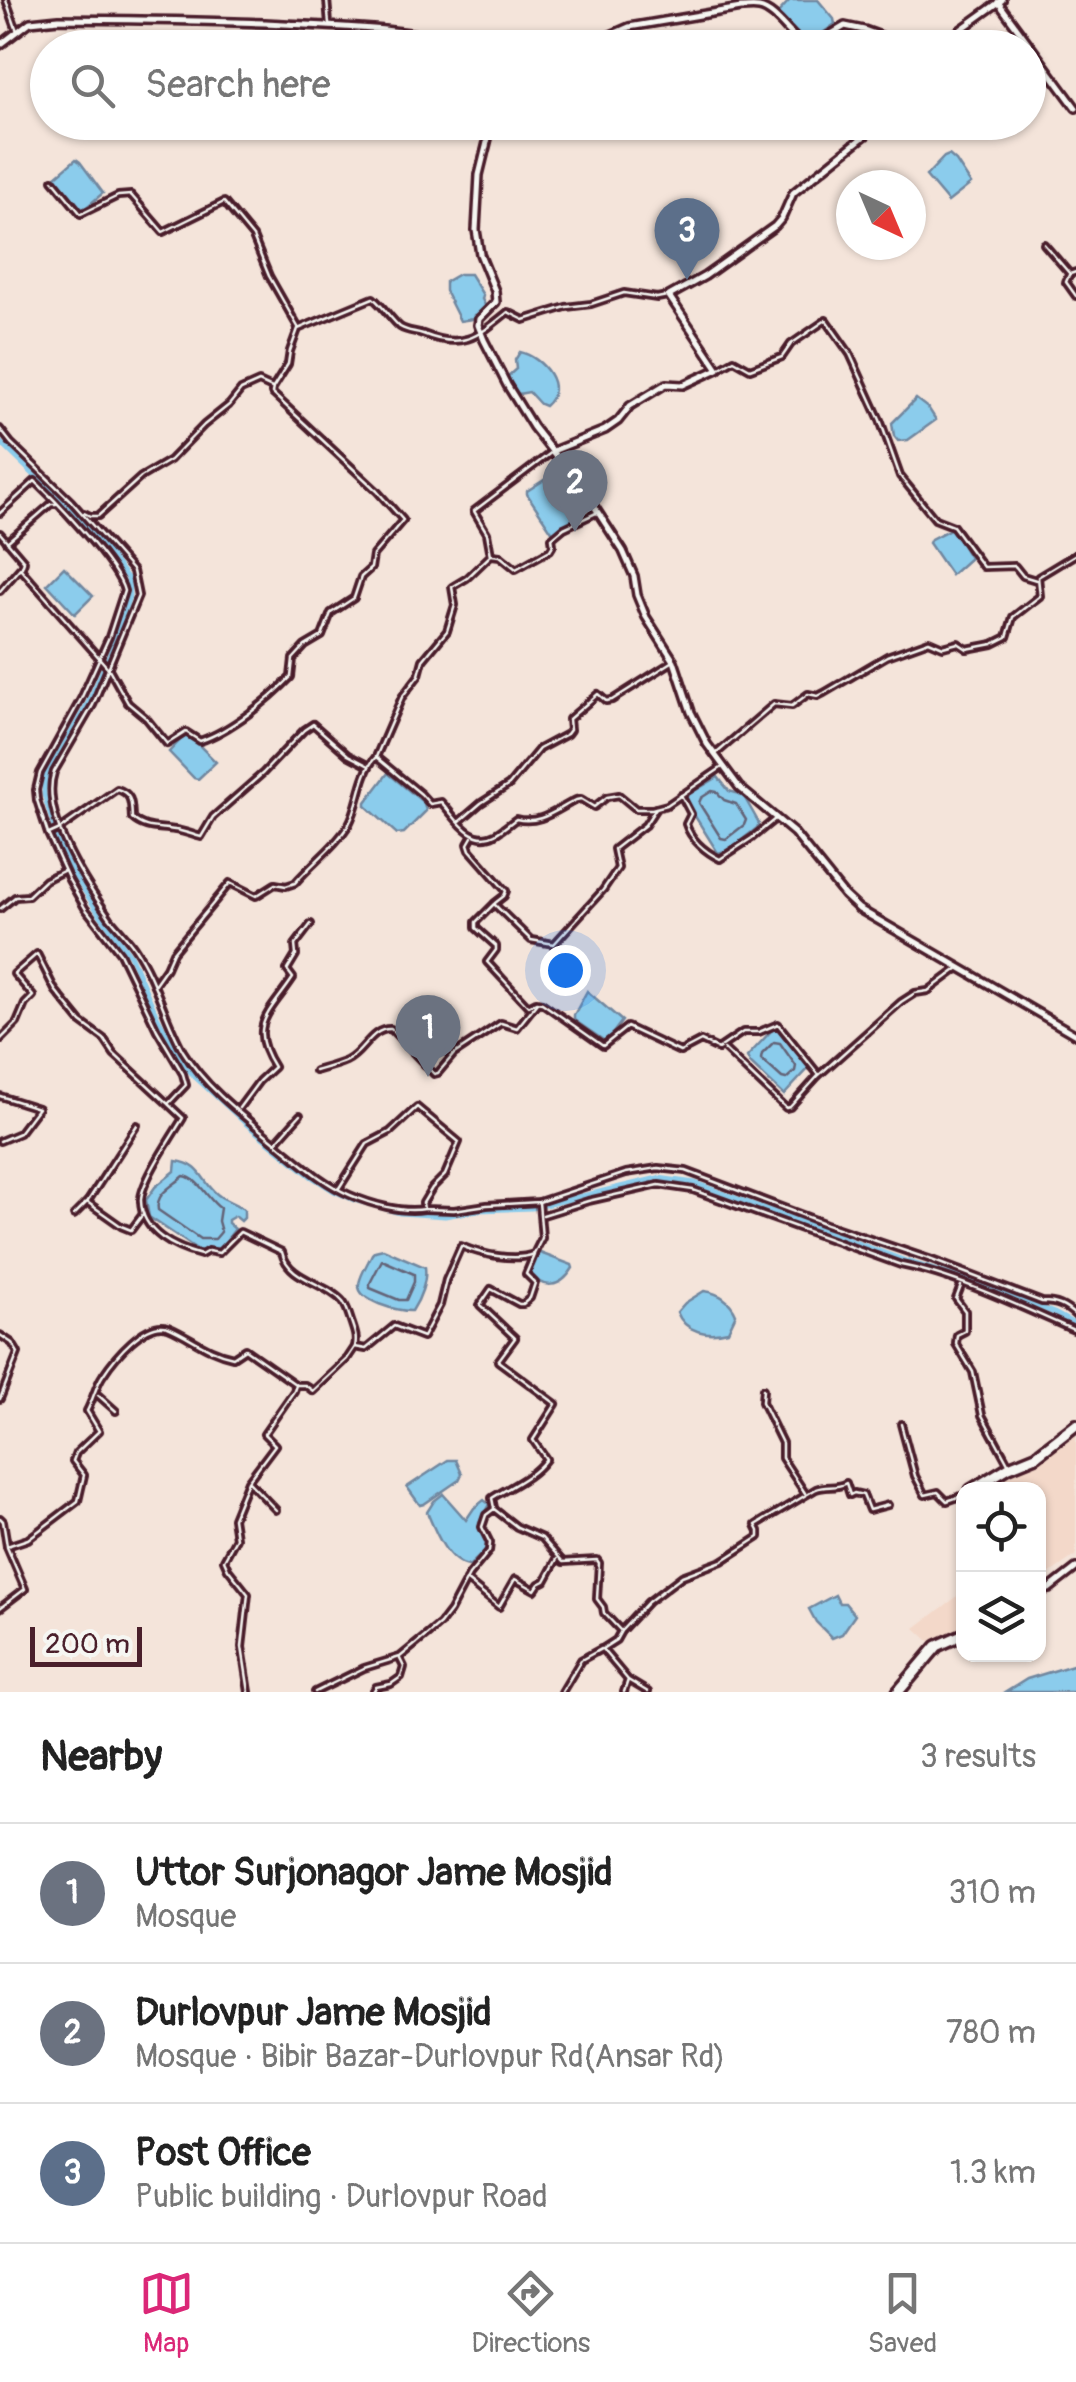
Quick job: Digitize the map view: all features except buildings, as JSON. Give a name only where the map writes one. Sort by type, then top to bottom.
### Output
[{"type":"highway","points":[[985,1482],[1036,1456],[1076,1425]]},
{"type":"highway","points":[[898,1692],[937,1646],[956,1638]]},
{"type":"street","points":[[6,0],[17,32]]},
{"type":"street","points":[[328,0],[329,26]]},
{"type":"street","points":[[961,30],[996,2],[1017,30]]},
{"type":"street","points":[[624,30],[758,8],[773,15],[785,30]]},
{"type":"street","points":[[0,45],[30,22],[59,19],[243,21],[384,30]]},
{"type":"street","points":[[838,30],[845,26],[864,30]]},
{"type":"street","points":[[1046,68],[1076,108]]},
{"type":"street","points":[[488,140],[479,175],[476,230],[496,302],[479,319],[481,332],[533,427],[623,551],[646,616],[674,661],[692,712],[722,767],[739,787],[794,833],[859,909],[1076,1035]]},
{"type":"street","points":[[20,568],[100,658],[128,703],[167,744],[186,732],[200,741],[220,734],[291,676],[293,659],[322,636],[331,613],[354,598],[361,578],[371,568],[373,556],[403,520],[377,491],[275,398],[273,388],[288,364],[298,328],[373,298],[402,328],[450,342],[481,332],[508,312],[524,320],[624,293],[668,296],[776,226],[792,193],[859,140]]},
{"type":"street","points":[[54,180],[80,214],[118,196],[131,195],[163,232],[224,202],[253,237],[268,276],[298,328]]},
{"type":"street","points":[[1044,244],[1070,274]]},
{"type":"street","points":[[1076,272],[1066,282],[1076,296]]},
{"type":"street","points":[[668,296],[718,368]]},
{"type":"street","points":[[491,555],[487,533],[475,509],[553,451],[605,430],[630,406],[666,384],[684,385],[734,360],[750,368],[782,357],[791,344],[826,320],[850,354],[900,476],[921,503],[935,519],[952,526],[983,567],[1014,566],[1023,576],[1036,580]]},
{"type":"street","points":[[68,501],[90,516],[98,516],[141,477],[170,460],[241,390],[259,382],[273,388]]},
{"type":"street","points":[[0,430],[133,571],[138,596],[93,704],[54,772],[51,798],[60,829],[92,892],[134,946],[192,1064],[225,1101],[314,1174],[349,1194],[390,1207],[454,1210],[539,1202],[626,1173],[658,1168],[686,1171],[1042,1302],[1065,1306],[1076,1316]]},
{"type":"street","points":[[0,513],[34,481],[59,504],[114,570],[124,591],[110,637],[82,699],[40,773],[36,790],[48,834],[64,870],[85,908],[120,953],[183,1074],[186,1086],[168,1104]]},
{"type":"street","points":[[8,542],[51,504],[68,501]]},
{"type":"street","points":[[491,555],[500,556],[516,569],[550,550],[552,538],[559,532],[597,512]]},
{"type":"street","points":[[0,533],[24,561],[0,590]]},
{"type":"street","points":[[1036,580],[1076,554]]},
{"type":"street","points":[[153,986],[174,952],[230,884],[256,896],[276,884],[296,882],[346,830],[369,766],[402,697],[420,675],[422,660],[447,632],[455,604],[452,588],[491,555]]},
{"type":"street","points":[[715,755],[774,704],[792,706],[808,694],[818,696],[900,650],[929,640],[943,648],[955,643],[970,649],[1008,636],[1013,617],[1040,596],[1036,580]]},
{"type":"street","points":[[458,822],[509,785],[540,748],[567,734],[569,719],[598,694],[606,701],[612,700],[674,661]]},
{"type":"street","points":[[48,834],[117,789],[131,799],[132,818],[137,824],[202,837],[213,817],[313,724],[369,766]]},
{"type":"street","points":[[376,757],[430,804],[444,804],[476,836]]},
{"type":"street","points":[[538,1002],[528,1006],[487,962],[496,946],[476,926],[478,918],[506,891],[468,846],[471,838],[491,836],[518,819],[528,822],[547,817],[576,800],[594,806],[607,797],[619,795],[636,809],[667,805],[722,767]]},
{"type":"street","points":[[681,796],[691,814],[686,824],[690,835],[720,859],[776,818]]},
{"type":"street","points":[[494,904],[531,940],[554,944],[618,868],[614,850],[645,825],[656,808]]},
{"type":"street","points":[[0,908],[14,896],[28,896],[45,880],[64,870]]},
{"type":"street","points":[[238,1110],[274,1067],[262,1046],[262,1026],[293,978],[286,970],[296,956],[294,945],[310,924]]},
{"type":"street","points":[[0,1040],[17,1023],[32,996],[14,974],[37,954],[55,990],[82,1022],[183,1118],[140,1200],[155,1234],[201,1254],[219,1253],[240,1232],[282,1252],[285,1262],[306,1280],[331,1291],[342,1301],[356,1336],[355,1348],[347,1359],[313,1391],[296,1385],[245,1349],[225,1355],[165,1326],[155,1325],[136,1337],[101,1377],[88,1411],[99,1431],[76,1453],[73,1462],[84,1475],[78,1501],[28,1539],[7,1546]]},
{"type":"street","points":[[723,1048],[786,1108],[790,1107],[819,1075],[900,1002],[928,990],[960,968]]},
{"type":"street","points":[[538,1002],[603,1046],[626,1026],[680,1052],[701,1041],[712,1048],[723,1048],[743,1032],[759,1032],[778,1024],[819,1075]]},
{"type":"street","points":[[315,1071],[349,1060],[378,1030],[385,1028],[391,1029],[434,1074],[438,1073],[454,1054],[501,1022],[517,1028],[538,1002]]},
{"type":"street","points":[[0,1096],[38,1108],[19,1134],[0,1141]]},
{"type":"street","points":[[338,1189],[368,1144],[390,1132],[417,1107],[459,1142],[445,1175],[423,1203],[424,1209]]},
{"type":"street","points":[[276,1142],[300,1115]]},
{"type":"street","points":[[74,1215],[87,1202],[137,1124]]},
{"type":"street","points":[[541,1216],[627,1191],[667,1186],[693,1190],[900,1265],[918,1268],[1076,1331]]},
{"type":"street","points":[[87,1202],[130,1230],[144,1212]]},
{"type":"street","points":[[539,1202],[542,1238],[526,1274],[536,1283],[530,1298],[519,1304],[491,1289],[480,1305],[515,1338],[498,1361],[556,1404],[532,1440],[546,1459],[544,1464],[492,1498],[494,1509],[516,1527],[542,1538],[558,1559],[566,1563],[597,1560],[597,1599],[604,1606],[604,1614],[621,1631]]},
{"type":"street","points":[[355,1348],[366,1349],[394,1326],[423,1338],[440,1306],[460,1246],[513,1257],[534,1254]]},
{"type":"street","points":[[961,1284],[956,1298],[965,1311],[965,1332],[958,1336],[956,1344],[973,1372],[982,1416],[1010,1467]]},
{"type":"street","points":[[0,1335],[18,1352],[0,1399]]},
{"type":"street","points":[[249,1692],[242,1647],[248,1594],[224,1560],[236,1538],[233,1518],[248,1481],[275,1445],[264,1434],[296,1385]]},
{"type":"street","points":[[763,1389],[762,1402],[782,1443],[782,1458],[806,1494]]},
{"type":"street","points":[[96,1394],[116,1410]]},
{"type":"street","points":[[901,1424],[914,1476],[925,1495],[938,1492],[947,1501],[956,1498]]},
{"type":"street","points":[[248,1481],[276,1510]]},
{"type":"street","points":[[562,1692],[582,1660],[616,1640],[632,1617],[670,1585],[682,1576],[722,1561],[759,1537],[756,1525],[806,1494],[846,1483],[850,1494],[863,1495],[869,1510],[888,1506]]},
{"type":"street","points":[[315,1692],[364,1668],[400,1657],[440,1624],[488,1551],[490,1543],[482,1527],[494,1509]]},
{"type":"street","points":[[0,1518],[24,1590],[0,1608]]},
{"type":"street","points":[[466,1580],[499,1607],[515,1579],[536,1590],[558,1559]]},
{"type":"street","points":[[1046,1590],[1076,1568]]},
{"type":"street","points":[[602,1649],[628,1680],[648,1692]]},
{"type":"street","points":[[373,1692],[401,1677],[404,1667],[400,1657]]},
{"type":"street","points":[[624,1692],[628,1680]]},
{"type":"shaded area","points":[[1076,1436],[1076,1555],[1046,1576],[1046,1482],[993,1482]]},
{"type":"shaded area","points":[[956,1597],[956,1639],[940,1651],[915,1628]]},
{"type":"water","points":[[790,0],[818,0],[835,24],[827,30],[791,30],[777,14]]},
{"type":"water","points":[[949,155],[956,161],[971,184],[948,202],[926,176]]},
{"type":"water","points":[[76,159],[103,193],[82,211],[56,179]]},
{"type":"water","points":[[459,274],[470,274],[483,295],[487,309],[473,319],[460,321],[445,291],[445,282]]},
{"type":"water","points":[[520,352],[544,366],[553,382],[554,390],[545,406],[529,392],[518,394],[507,377],[516,369],[515,360]]},
{"type":"water","points":[[916,399],[936,420],[908,440],[898,441],[892,423]]},
{"type":"water","points":[[555,473],[579,516],[553,533],[527,491]]},
{"type":"water","points":[[952,528],[970,558],[951,575],[929,543]]},
{"type":"water","points":[[64,567],[93,596],[75,614],[47,584]]},
{"type":"water","points":[[185,735],[216,762],[198,779],[169,752]]},
{"type":"water","points":[[388,773],[424,803],[426,811],[404,833],[397,834],[366,806]]},
{"type":"water","points":[[718,777],[729,791],[743,795],[759,823],[729,850],[718,853],[686,796]]},
{"type":"water","points":[[587,991],[622,1021],[606,1042],[574,1020]]},
{"type":"water","points":[[777,1028],[791,1040],[809,1068],[784,1095],[747,1057]]},
{"type":"water","points":[[176,1161],[192,1166],[221,1197],[244,1209],[241,1221],[235,1216],[228,1220],[235,1229],[218,1251],[198,1250],[149,1217],[146,1200],[175,1171]]},
{"type":"water","points":[[383,1249],[425,1267],[422,1290],[412,1311],[379,1304],[360,1290],[361,1277],[372,1254]]},
{"type":"water","points":[[540,1253],[573,1268],[557,1283],[540,1282],[528,1272]]},
{"type":"water","points":[[704,1291],[723,1298],[734,1309],[736,1314],[728,1331],[698,1331],[681,1319],[677,1312]]},
{"type":"water","points":[[448,1460],[456,1460],[462,1474],[459,1480],[420,1505],[407,1487]]},
{"type":"water","points":[[443,1494],[466,1520],[484,1500],[489,1504],[479,1523],[486,1539],[485,1551],[469,1566],[448,1553],[427,1512]]},
{"type":"water","points":[[835,1595],[855,1615],[842,1634],[832,1638],[809,1609]]},
{"type":"water","points":[[1076,1664],[1076,1692],[1006,1692],[1027,1679]]},
{"type":"waterway","points":[[760,6],[762,0]]},
{"type":"waterway","points":[[0,442],[69,509],[128,579],[129,596],[111,651],[88,703],[45,778],[44,794],[59,844],[96,909],[130,955],[181,1061],[245,1123],[334,1191],[400,1213],[445,1216],[532,1208],[658,1178],[695,1183],[991,1288],[1076,1325]]},
{"type":"place","name":"Post Office","points":[[687,280]]},
{"type":"place","name":"Durlovpur Jame Mosjid","points":[[575,532]]},
{"type":"place","name":"Uttor Surjonagor Jame Mosjid","points":[[428,1077]]}]
